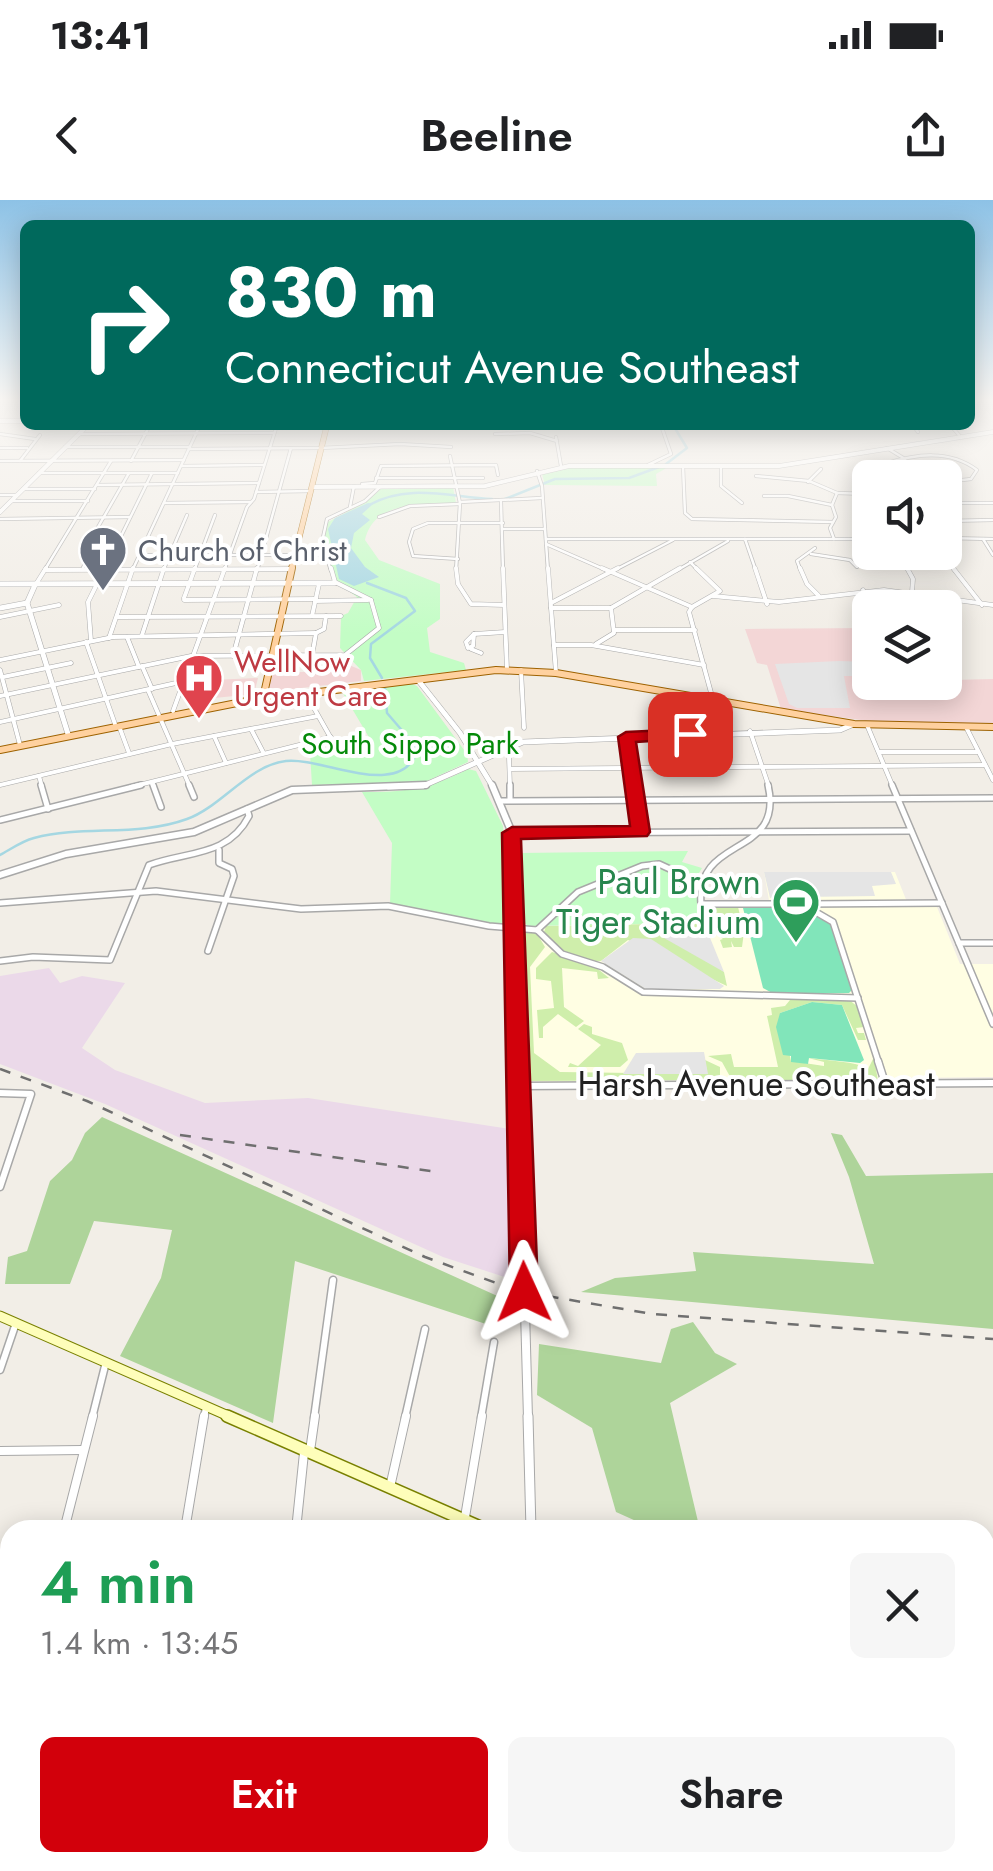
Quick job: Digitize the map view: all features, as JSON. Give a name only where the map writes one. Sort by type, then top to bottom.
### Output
[{"type":"main road","points":[[263,698],[314,479]]},
{"type":"main road","points":[[0,750],[92,726],[172,711],[506,670],[556,672],[854,724],[993,727]]},
{"type":"main road","points":[[0,1316],[465,1520]]},
{"type":"street","points":[[0,515],[33,479]]},
{"type":"street","points":[[68,734],[27,602],[101,479]]},
{"type":"street","points":[[82,570],[90,554],[86,548],[126,479]]},
{"type":"street","points":[[129,754],[98,676],[89,642],[88,604],[149,479]]},
{"type":"street","points":[[109,638],[126,584],[175,479]]},
{"type":"street","points":[[172,711],[260,479]]},
{"type":"street","points":[[232,656],[283,479]]},
{"type":"street","points":[[362,484],[374,484],[376,479]]},
{"type":"street","points":[[451,479],[459,500],[458,587],[468,602],[504,605]]},
{"type":"street","points":[[256,492],[354,486],[455,486],[515,479]]},
{"type":"street","points":[[539,479],[556,672]]},
{"type":"street","points":[[684,479],[685,514],[696,520],[833,522]]},
{"type":"street","points":[[721,479],[722,486],[742,502]]},
{"type":"street","points":[[795,479],[836,493],[852,493]]},
{"type":"street","points":[[808,482],[811,479]]},
{"type":"street","points":[[23,489],[259,483]]},
{"type":"street","points":[[350,506],[354,486]]},
{"type":"street","points":[[336,583],[322,542],[325,523],[367,500],[381,486]]},
{"type":"street","points":[[834,539],[830,528],[836,515],[832,506],[836,493]]},
{"type":"street","points":[[0,495],[17,495]]},
{"type":"street","points":[[764,496],[788,496],[832,506]]},
{"type":"street","points":[[379,517],[406,507],[459,500],[502,502],[542,498]]},
{"type":"street","points":[[11,501],[88,501]]},
{"type":"street","points":[[164,503],[251,502]]},
{"type":"street","points":[[502,502],[506,670]]},
{"type":"street","points":[[962,503],[993,503]]},
{"type":"street","points":[[0,515],[130,517]]},
{"type":"street","points":[[142,635],[157,584],[187,515]]},
{"type":"street","points":[[215,516],[184,600],[371,600]]},
{"type":"street","points":[[962,520],[993,520]]},
{"type":"street","points":[[458,560],[418,558],[412,554],[410,542],[418,526],[459,523],[545,529]]},
{"type":"street","points":[[962,538],[993,539]]},
{"type":"street","points":[[551,605],[674,539]]},
{"type":"street","points":[[551,605],[611,608],[728,539]]},
{"type":"street","points":[[745,539],[767,604]]},
{"type":"street","points":[[811,539],[824,554]]},
{"type":"street","points":[[546,542],[852,539]]},
{"type":"street","points":[[983,539],[993,555]]},
{"type":"street","points":[[546,542],[692,607]]},
{"type":"street","points":[[815,548],[797,562],[807,584],[819,596]]},
{"type":"street","points":[[140,554],[329,556]]},
{"type":"street","points":[[808,554],[852,562]]},
{"type":"street","points":[[690,562],[719,589],[689,612],[713,701]]},
{"type":"street","points":[[44,570],[292,569]]},
{"type":"street","points":[[954,570],[982,605]]},
{"type":"street","points":[[0,584],[336,583],[371,600],[379,628],[345,655],[196,656],[3,696]]},
{"type":"street","points":[[312,616],[320,584]]},
{"type":"street","points":[[713,596],[767,604],[852,592]]},
{"type":"street","points":[[0,608],[27,602]]},
{"type":"street","points":[[962,604],[993,605]]},
{"type":"street","points":[[0,617],[59,605]]},
{"type":"street","points":[[590,645],[608,640],[614,630],[611,608]]},
{"type":"street","points":[[0,660],[126,636],[316,634],[324,629],[326,616]]},
{"type":"street","points":[[118,617],[341,616]]},
{"type":"street","points":[[614,630],[694,630]]},
{"type":"street","points":[[481,653],[470,648],[474,633],[505,632]]},
{"type":"street","points":[[312,656],[316,634]]},
{"type":"street","points":[[126,636],[194,797]]},
{"type":"street","points":[[554,644],[590,645],[704,665]]},
{"type":"street","points":[[20,745],[3,696],[1,675],[70,663]]},
{"type":"street","points":[[521,670],[524,728]]},
{"type":"street","points":[[417,679],[477,761],[512,833],[531,1520]]},
{"type":"street","points":[[0,722],[185,681]]},
{"type":"street","points":[[0,820],[331,738],[304,692]]},
{"type":"street","points":[[664,713],[670,735]]},
{"type":"street","points":[[0,785],[172,744],[318,716]]},
{"type":"street","points":[[0,875],[57,856],[182,835],[304,788],[423,786],[523,742],[844,729],[854,724]]},
{"type":"street","points":[[867,725],[993,1024]]},
{"type":"street","points":[[966,727],[993,780]]},
{"type":"street","points":[[251,729],[263,752]]},
{"type":"street","points":[[750,732],[770,798],[771,815],[760,832],[709,866],[698,882],[700,904],[942,903]]},
{"type":"street","points":[[214,736],[226,763]]},
{"type":"street","points":[[626,737],[640,832]]},
{"type":"street","points":[[879,752],[978,752]]},
{"type":"street","points":[[509,757],[510,800]]},
{"type":"street","points":[[510,769],[985,766]]},
{"type":"street","points":[[39,776],[48,808]]},
{"type":"street","points":[[152,783],[161,807]]},
{"type":"street","points":[[499,801],[993,798]]},
{"type":"street","points":[[0,961],[33,957],[110,960],[151,863],[219,850],[242,832],[249,816],[246,809]]},
{"type":"street","points":[[512,833],[912,831]]},
{"type":"street","points":[[208,951],[234,873],[219,863],[219,850]]},
{"type":"street","points":[[537,930],[578,892],[642,866],[668,867],[698,882]]},
{"type":"street","points":[[0,903],[138,892],[309,909],[388,906],[537,930],[557,951],[600,965],[643,992],[858,998]]},
{"type":"street","points":[[802,904],[836,926],[886,1084]]},
{"type":"street","points":[[959,943],[993,943]]},
{"type":"street","name":"Harsh Avenue Southeast","points":[[518,1086],[993,1083]]},
{"type":"street","points":[[0,1093],[30,1093],[0,1187]]},
{"type":"street","points":[[297,1520],[333,1280]]},
{"type":"street","points":[[0,1370],[16,1322]]},
{"type":"street","points":[[390,1488],[425,1329]]},
{"type":"street","points":[[465,1520],[494,1342]]},
{"type":"street","points":[[66,1520],[106,1362]]},
{"type":"street","points":[[187,1520],[206,1407]]},
{"type":"street","points":[[0,1451],[83,1450]]},
{"type":"shaded area","points":[[852,628],[852,700],[962,700],[962,680],[993,679],[993,724],[868,721],[781,709],[767,665],[757,663],[745,629]]},
{"type":"shaded area","points":[[852,661],[852,676],[844,676],[850,708],[797,708],[789,704],[775,664]]},
{"type":"shaded area","points":[[349,665],[361,670],[361,681],[267,692],[272,673],[333,671],[334,667]]},
{"type":"shaded area","points":[[258,678],[254,694],[185,701],[190,681]]},
{"type":"shaded area","points":[[764,872],[895,872],[909,907],[937,907],[960,964],[993,964],[993,1077],[534,1082],[522,1075],[522,933],[546,926],[703,923],[699,906],[770,906]]},
{"type":"shaded area","points":[[764,872],[891,872],[896,884],[872,886],[875,896],[802,897],[790,892],[770,898]]},
{"type":"shaded area","points":[[667,928],[706,928],[724,972],[657,934]]},
{"type":"shaded area","points":[[633,938],[651,939],[724,986],[646,989],[601,961]]},
{"type":"shaded area","points":[[49,968],[60,983],[82,976],[125,983],[82,1048],[115,1070],[205,1103],[308,1098],[510,1129],[517,1281],[443,1257],[105,1104],[0,1064],[0,976]]},
{"type":"shaded area","points":[[704,1052],[708,1074],[623,1074],[636,1053]]},
{"type":"green space","points":[[543,479],[656,479],[657,486],[545,485]]},
{"type":"green space","points":[[453,487],[456,503],[389,511],[370,527],[365,540],[379,560],[440,584],[440,619],[427,628],[430,652],[464,663],[466,670],[364,681],[361,670],[340,648],[341,616],[348,613],[357,597],[336,582],[324,543],[326,523],[366,502],[382,488]]},
{"type":"green space","name":"South Sippo Park","points":[[410,683],[417,686],[467,754],[468,762],[425,782],[312,785],[310,753],[370,739],[341,690]]},
{"type":"green space","points":[[468,769],[476,771],[503,826],[509,918],[508,924],[502,926],[390,904],[392,843],[362,792],[417,788]]},
{"type":"green space","points":[[688,851],[682,862],[702,868],[693,883],[704,923],[529,926],[520,921],[518,853]]},
{"type":"green space","points":[[706,906],[738,907],[744,932],[742,947],[734,947],[731,941],[732,947],[723,948],[723,939],[711,929]]},
{"type":"green space","name":"Paul Brown Tiger Stadium","points":[[801,907],[833,924],[854,988],[849,993],[774,994],[763,988],[743,908]]},
{"type":"green space","points":[[704,923],[706,928],[667,928],[724,972],[727,986],[628,940],[601,961],[592,961],[561,950],[544,932],[546,926]]},
{"type":"green space","points":[[536,932],[545,947],[530,967],[534,1053],[560,1072],[707,1074],[705,1060],[720,1067],[720,1080],[527,1081],[522,1075],[521,935]]},
{"type":"green space","points":[[552,952],[593,965],[609,978],[598,979],[597,972],[562,968],[564,1007],[584,1021],[576,1027],[558,1014],[543,1027],[543,1038],[539,1038],[537,1010],[554,1008],[551,981],[536,979],[536,968]]},
{"type":"green space","points":[[848,999],[858,1007],[864,1027],[856,1028],[866,1040],[858,1040],[842,1005],[812,1002],[780,1013],[791,1061],[824,1066],[824,1062],[808,1058],[868,1069],[874,1057],[878,1081],[733,1082],[722,1062],[708,1056],[731,1054],[734,1067],[778,1067],[767,1016],[772,1015],[771,1008],[785,1006],[790,1000]]},
{"type":"green space","points":[[812,1002],[842,1005],[864,1060],[860,1063],[809,1058],[808,1064],[791,1062],[791,1056],[783,1055],[776,1027],[780,1013]]},
{"type":"green space","points":[[584,1024],[592,1027],[592,1034],[622,1043],[628,1060],[620,1067],[568,1067],[570,1063],[578,1066],[601,1045],[578,1029]]},
{"type":"green space","points":[[102,1117],[504,1299],[501,1329],[295,1261],[273,1423],[120,1356],[161,1278],[172,1230],[94,1221],[70,1284],[5,1284],[8,1257],[27,1251],[50,1181],[72,1160],[85,1133]]},
{"type":"green space","points":[[831,1133],[842,1135],[866,1176],[993,1173],[993,1329],[581,1292],[615,1278],[696,1271],[693,1252],[874,1264],[849,1177]]},
{"type":"green space","points":[[693,1322],[715,1353],[737,1364],[670,1403],[698,1520],[634,1520],[616,1512],[592,1428],[537,1395],[539,1344],[661,1363],[671,1329]]},
{"type":"water","points":[[373,504],[362,514],[370,520],[354,533],[351,548],[365,567],[379,577],[354,586],[339,579],[328,529],[335,518]]},
{"type":"waterway","points":[[505,499],[556,479]]},
{"type":"waterway","points":[[369,505],[414,493],[492,499]]},
{"type":"waterway","points":[[367,583],[406,598],[415,611],[371,644],[370,658],[382,678]]},
{"type":"waterway","points":[[0,855],[30,839],[53,834],[149,828],[187,819],[260,770],[286,761],[360,773],[396,773],[409,765],[418,749],[387,713],[385,688]]},
{"type":"railway","points":[[0,1069],[87,1101],[425,1257],[518,1291],[652,1314],[993,1339]]},
{"type":"railway","points":[[180,1135],[437,1172]]},
{"type":"place","name":"Church of Christ","points":[[103,592]]},
{"type":"place","name":"WellNow Urgent Care","points":[[199,720]]},
{"type":"place","name":"Paul Brown Tiger Stadium","points":[[796,944]]},
{"type":"route","points":[[524,1292],[512,833],[640,832],[626,737],[690,734]]}]
